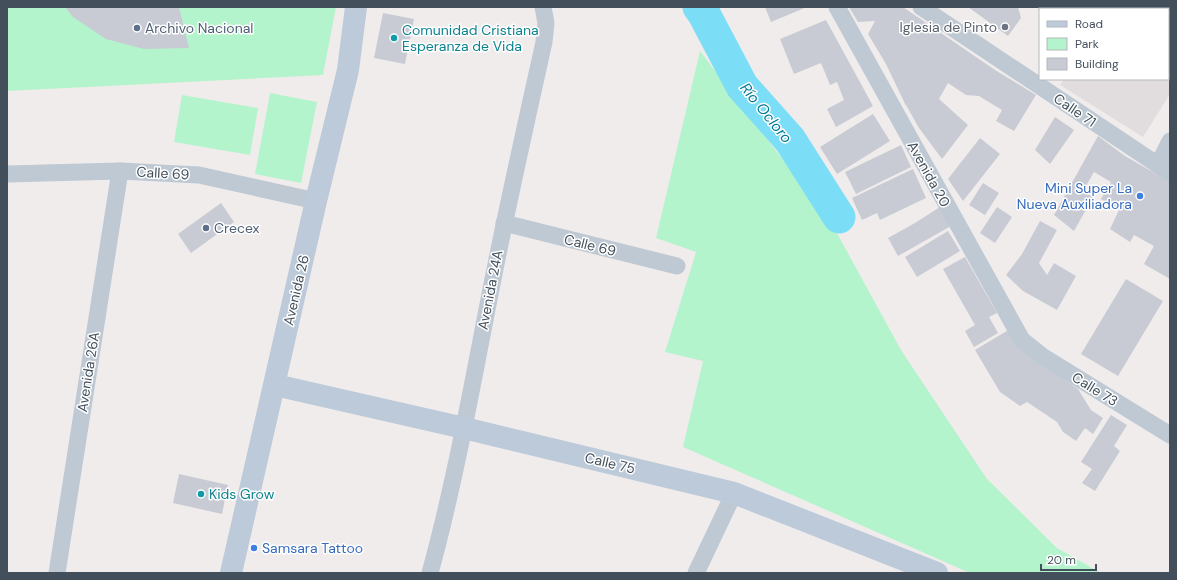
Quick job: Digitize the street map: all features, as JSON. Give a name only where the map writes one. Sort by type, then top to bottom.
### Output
[{"type":"street","name":"Avenida 26","points":[[230,573],[275,385],[316,201],[348,70],[356,7]]},
{"type":"street","name":"Avenida 24A","points":[[430,573],[464,428],[504,223],[544,42],[546,22],[543,7]]},
{"type":"street","name":"Avenida 20","points":[[837,7],[1022,340]]},
{"type":"street","name":"Calle 71","points":[[932,10],[1164,169]]},
{"type":"street","points":[[1164,169],[1170,141]]},
{"type":"street","name":"Calle 69","points":[[7,174],[120,171],[199,175],[316,201]]},
{"type":"street","name":"Avenida 26A","points":[[57,573],[120,171]]},
{"type":"street","name":"Calle 69","points":[[504,223],[677,266]]},
{"type":"street","name":"Calle 73","points":[[1022,340],[1042,356],[1170,435]]},
{"type":"street","name":"Calle 75","points":[[275,385],[464,428],[734,493],[928,571]]},
{"type":"street","points":[[696,573],[734,493]]},
{"type":"shaded area","points":[[1170,7],[1170,94],[1143,137],[1060,85],[1063,80],[1169,80],[1169,8],[1108,8]]},
{"type":"green space","points":[[7,7],[336,7],[323,75],[7,91]]},
{"type":"green space","points":[[700,51],[832,224],[901,350],[987,479],[1057,548],[1101,573],[970,573],[683,447],[703,361],[665,352],[696,252],[656,238]]},
{"type":"green space","points":[[270,93],[317,102],[301,183],[255,174]]},
{"type":"green space","points":[[182,95],[258,108],[250,155],[174,142]]},
{"type":"building","name":"Archivo Nacional","points":[[65,7],[179,7],[189,48],[144,49],[106,39],[73,17]]},
{"type":"building","points":[[765,7],[807,7],[771,22]]},
{"type":"building","points":[[849,7],[903,7],[995,70],[1036,95],[1014,131],[996,121],[1002,110],[979,96],[966,95],[948,83],[939,99],[968,125],[942,159],[919,128],[906,106],[886,64],[868,34],[875,21],[858,22]]},
{"type":"building","name":"Iglesia de Pinto","points":[[968,7],[1018,7],[1021,18],[1008,36]]},
{"type":"building","name":"Comunidad Cristiana Esperanza de Vida","points":[[383,13],[414,19],[405,64],[374,58]]},
{"type":"building","points":[[826,20],[873,106],[836,127],[827,109],[844,100],[837,82],[830,85],[821,63],[794,74],[780,39]]},
{"type":"building","points":[[873,114],[890,141],[837,174],[820,147]]},
{"type":"building","points":[[1055,117],[1074,130],[1050,164],[1035,150]]},
{"type":"building","points":[[1098,136],[1125,156],[1170,182],[1170,279],[1144,264],[1154,246],[1134,235],[1130,242],[1110,229],[1119,210],[1101,199],[1111,182],[1094,172],[1083,191],[1093,197],[1074,231],[1054,215]]},
{"type":"building","points":[[980,138],[1000,154],[963,201],[948,179]]},
{"type":"building","points":[[901,145],[911,167],[856,194],[845,172]]},
{"type":"building","points":[[913,169],[926,198],[880,220],[877,213],[862,220],[852,198]]},
{"type":"building","points":[[983,183],[999,193],[985,215],[969,205]]},
{"type":"building","name":"Crecex","points":[[221,203],[234,222],[191,253],[178,234]]},
{"type":"building","points":[[940,207],[951,226],[898,256],[888,238]]},
{"type":"building","points":[[997,207],[1012,217],[995,243],[980,233]]},
{"type":"building","points":[[1040,221],[1057,230],[1039,263],[1047,275],[1054,263],[1076,276],[1057,310],[1023,291],[1006,275],[1022,254]]},
{"type":"building","points":[[948,231],[960,251],[917,277],[905,257]]},
{"type":"building","points":[[965,257],[997,313],[989,317],[998,333],[974,347],[965,331],[975,325],[943,269]]},
{"type":"building","points":[[1126,279],[1163,301],[1118,376],[1081,354]]},
{"type":"building","points":[[1010,329],[1022,350],[1078,389],[1091,410],[1103,418],[1093,434],[1085,428],[1076,441],[1063,432],[1057,422],[1027,402],[1020,406],[1000,392],[975,350]]},
{"type":"building","points":[[1111,415],[1127,425],[1114,446],[1120,451],[1095,491],[1082,483],[1092,469],[1081,462]]},
{"type":"building","name":"Kids Grow","points":[[179,474],[228,485],[222,514],[173,503]]},
{"type":"waterway","name":"Río Ocloro","points":[[699,7],[742,86],[790,140],[839,217]]},
{"type":"place","name":"Iglesia de Pinto","points":[[1005,27]]},
{"type":"place","name":"Archivo Nacional","points":[[137,28]]},
{"type":"place","name":"Comunidad Cristiana Esperanza de Vida","points":[[394,38]]},
{"type":"place","name":"Mini Super La Nueva Auxiliadora","points":[[1140,196]]},
{"type":"place","name":"Crecex","points":[[206,228]]},
{"type":"place","name":"Kids Grow","points":[[201,494]]},
{"type":"place","name":"Samsara Tattoo","points":[[254,548]]}]
